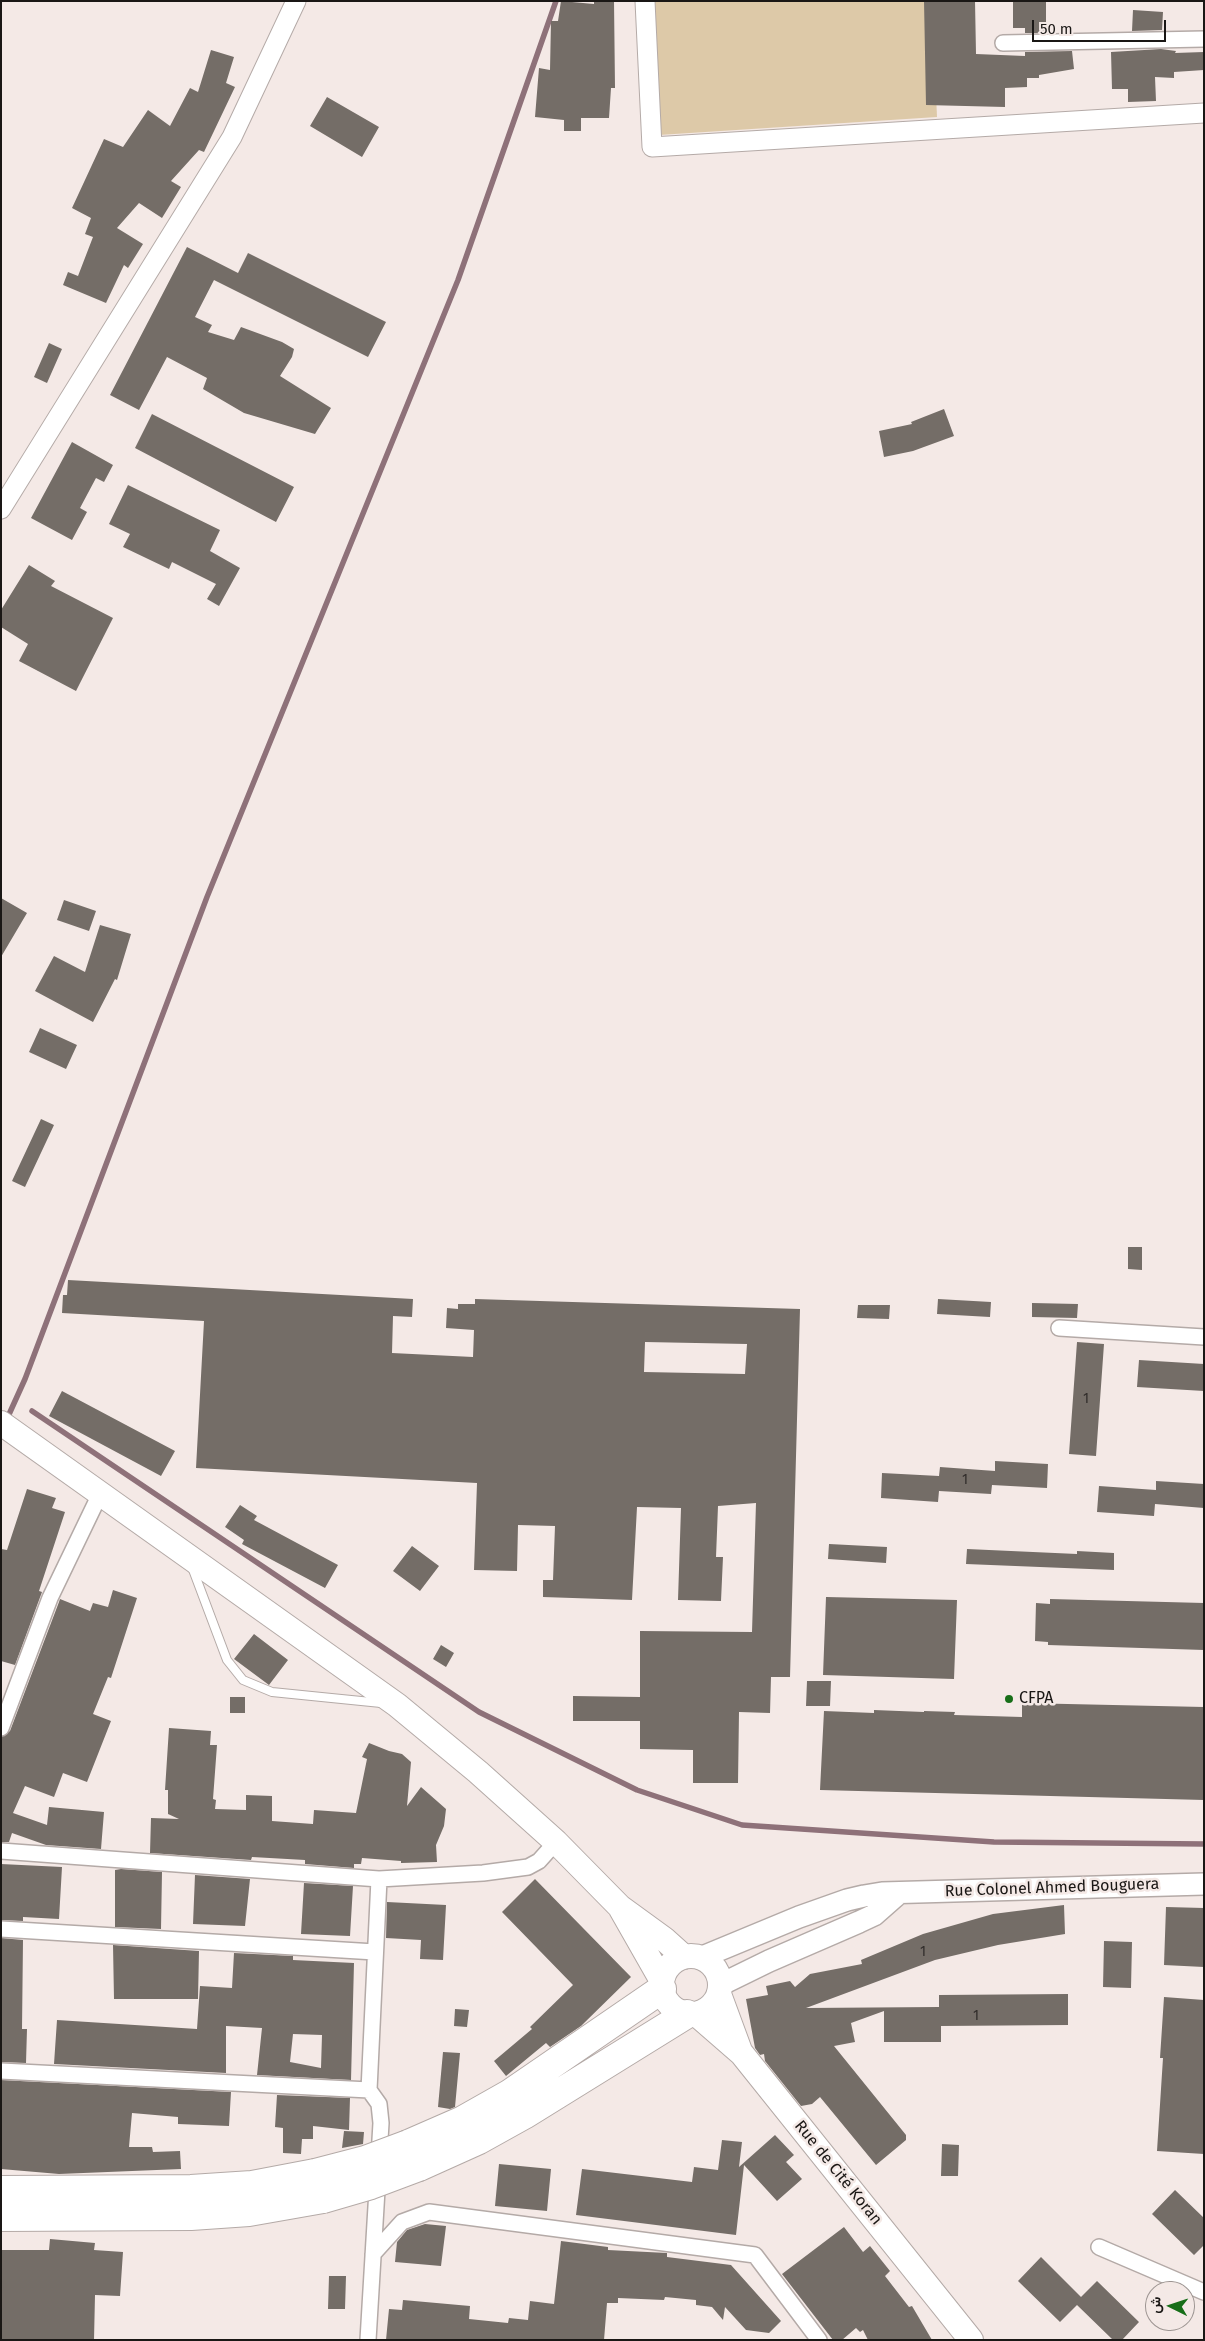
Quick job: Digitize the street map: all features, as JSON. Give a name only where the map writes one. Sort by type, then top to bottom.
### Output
[{"type":"highway","points":[[414,2155],[463,2120],[509,2094],[662,1985]]},
{"type":"highway","points":[[1,2217],[191,2216],[249,2212],[319,2186],[365,2160],[414,2155],[479,2140],[692,2014]]},
{"type":"highway","points":[[1,2190],[191,2189],[252,2185],[319,2186]]},
{"type":"main road","points":[[1,1422],[397,1704],[478,1772],[556,1842],[620,1907],[692,1958],[714,1968],[719,1989],[742,2054]]},
{"type":"main road","name":"Rue Colonel Ahmed Bouguera","points":[[692,1958],[847,1900],[882,1893],[1204,1884]]},
{"type":"main road","points":[[620,1907],[662,1985],[668,2003],[673,2008],[692,2014],[711,2006],[719,1989],[770,1960],[860,1922],[888,1904],[900,1893]]},
{"type":"main road","points":[[662,1985],[669,1966],[692,1958]]},
{"type":"main road","name":"Rue de Cité Koran","points":[[692,2014],[742,2054],[971,2340]]},
{"type":"street","points":[[1,509],[232,137],[296,1]]},
{"type":"street","points":[[645,1],[652,146],[1204,113]]},
{"type":"street","points":[[1003,43],[1204,39]]},
{"type":"street","points":[[1059,1328],[1204,1337]]},
{"type":"street","points":[[1,1728],[50,1598],[100,1494]]},
{"type":"street","points":[[1,1851],[379,1879],[483,1873],[528,1867],[539,1861],[556,1842]]},
{"type":"street","points":[[368,2340],[381,2123],[379,2104],[369,2090],[379,1879]]},
{"type":"street","points":[[1,1929],[375,1952]]},
{"type":"street","points":[[1,2071],[369,2090]]},
{"type":"street","points":[[373,2254],[402,2222],[429,2212],[755,2256],[820,2340]]},
{"type":"street","points":[[1099,2248],[1204,2292]]},
{"type":"lane","points":[[187,1555],[227,1660],[243,1680],[272,1692],[397,1704]]},
{"type":"shaded area","points":[[652,1],[932,1],[937,117],[659,135]]},
{"type":"building","points":[[561,1],[594,4],[594,1],[614,1],[615,88],[611,88],[609,118],[581,118],[581,131],[564,131],[564,120],[535,117],[539,68],[550,70],[551,21],[558,21]]},
{"type":"building","points":[[924,1],[975,1],[976,54],[1025,56],[1025,52],[1072,51],[1074,69],[1039,75],[1039,78],[1027,78],[1027,87],[1005,88],[1005,107],[926,105]]},
{"type":"building","points":[[1013,1],[1046,1],[1046,33],[1025,33],[1025,28],[1013,28]]},
{"type":"building","points":[[1133,10],[1163,12],[1162,30],[1132,31]]},
{"type":"building","points":[[1161,49],[1176,51],[1175,53],[1204,52],[1204,70],[1174,72],[1174,78],[1155,77],[1156,101],[1128,102],[1128,89],[1112,89],[1111,52]]},
{"type":"building","points":[[211,50],[234,57],[226,83],[235,87],[204,152],[199,150],[171,181],[181,187],[162,218],[139,203],[117,228],[143,244],[128,268],[124,265],[106,303],[63,285],[68,272],[78,276],[93,237],[85,234],[91,218],[72,208],[104,139],[123,147],[148,110],[170,126],[190,88],[198,92]]},
{"type":"building","points":[[327,97],[379,127],[362,157],[310,126]]},
{"type":"building","points":[[187,247],[238,273],[248,253],[386,322],[368,357],[214,280],[195,317],[212,325],[208,332],[234,340],[241,327],[282,342],[294,349],[292,357],[280,376],[331,408],[315,434],[244,413],[203,389],[207,378],[167,357],[139,410],[110,395]]},
{"type":"building","points":[[49,343],[62,349],[47,383],[34,377]]},
{"type":"building","points":[[944,409],[954,436],[913,451],[884,457],[879,431],[912,424],[911,422]]},
{"type":"building","points":[[152,414],[294,487],[276,522],[135,448]]},
{"type":"building","points":[[72,442],[113,465],[104,482],[96,478],[80,508],[87,512],[72,540],[31,518]]},
{"type":"building","points":[[128,485],[220,530],[210,551],[240,568],[219,606],[207,599],[216,584],[172,562],[169,569],[123,547],[130,534],[109,524]]},
{"type":"building","points":[[29,565],[55,581],[51,586],[113,618],[76,691],[19,661],[28,644],[1,627],[1,610]]},
{"type":"building","points":[[1,898],[27,913],[1,957]]},
{"type":"building","points":[[64,900],[96,911],[89,931],[57,920]]},
{"type":"building","points":[[100,925],[131,934],[117,980],[115,979],[93,1022],[35,991],[54,956],[85,972]]},
{"type":"building","points":[[40,1028],[77,1045],[66,1069],[29,1052]]},
{"type":"building","points":[[41,1119],[54,1125],[25,1187],[12,1181]]},
{"type":"building","points":[[1128,1247],[1142,1247],[1142,1270],[1128,1269]]},
{"type":"building","points":[[68,1280],[413,1299],[412,1317],[393,1316],[392,1353],[473,1357],[474,1330],[446,1328],[447,1308],[458,1309],[458,1304],[475,1304],[475,1299],[800,1309],[790,1677],[771,1677],[770,1713],[739,1712],[738,1783],[693,1783],[693,1750],[640,1749],[640,1721],[573,1721],[573,1696],[640,1697],[640,1631],[752,1632],[756,1503],[718,1506],[716,1557],[723,1557],[721,1601],[678,1600],[681,1508],[637,1507],[632,1600],[543,1597],[543,1580],[553,1580],[555,1526],[518,1525],[517,1571],[474,1570],[477,1483],[196,1468],[204,1321],[62,1313],[63,1295],[67,1295]],"holes":[[[645,1342],[747,1344],[745,1374],[644,1372]]]},
{"type":"building","points":[[938,1299],[991,1302],[990,1317],[937,1314]]},
{"type":"building","points":[[1032,1303],[1078,1304],[1077,1318],[1032,1317]]},
{"type":"building","points":[[858,1305],[890,1305],[889,1319],[857,1318]]},
{"type":"building","points":[[1077,1342],[1104,1344],[1096,1456],[1069,1454]]},
{"type":"building","points":[[1139,1360],[1204,1364],[1204,1391],[1137,1387]]},
{"type":"building","points":[[62,1391],[175,1451],[161,1476],[49,1416]]},
{"type":"building","points":[[995,1461],[1048,1464],[1047,1488],[992,1485],[991,1494],[939,1491],[938,1502],[881,1498],[882,1473],[939,1476],[940,1467],[995,1471]]},
{"type":"building","points":[[1156,1481],[1204,1484],[1204,1508],[1155,1504],[1154,1516],[1097,1512],[1099,1486],[1156,1490]]},
{"type":"building","points":[[27,1489],[56,1498],[52,1508],[65,1512],[39,1591],[42,1592],[15,1665],[1,1661],[1,1549],[7,1550]]},
{"type":"building","points":[[240,1505],[257,1516],[254,1520],[338,1565],[325,1588],[242,1544],[244,1540],[225,1527]]},
{"type":"building","points":[[829,1544],[887,1547],[886,1563],[828,1559]]},
{"type":"building","points":[[412,1546],[439,1566],[420,1591],[393,1571]]},
{"type":"building","points":[[967,1549],[1077,1554],[1077,1551],[1114,1553],[1114,1570],[966,1564]]},
{"type":"building","points":[[113,1590],[137,1598],[111,1678],[108,1677],[93,1714],[111,1721],[87,1782],[63,1773],[54,1797],[25,1786],[13,1813],[47,1825],[49,1807],[104,1812],[101,1849],[46,1845],[12,1833],[9,1842],[1,1842],[1,1737],[10,1731],[60,1599],[90,1611],[93,1603],[108,1607]]},
{"type":"building","points":[[826,1597],[957,1600],[954,1679],[823,1675]]},
{"type":"building","points":[[1050,1599],[1204,1603],[1204,1650],[1048,1645],[1048,1642],[1035,1641],[1036,1603],[1050,1604]]},
{"type":"building","points":[[254,1634],[288,1660],[269,1685],[234,1659]]},
{"type":"building","points":[[441,1645],[454,1653],[446,1667],[433,1659]]},
{"type":"building","points":[[807,1681],[831,1681],[830,1706],[806,1706]]},
{"type":"building","points":[[230,1697],[245,1697],[245,1713],[230,1713]]},
{"type":"building","points":[[1022,1703],[1204,1707],[1204,1800],[820,1790],[824,1711],[874,1713],[874,1710],[924,1711],[955,1712],[954,1715],[1022,1717]]},
{"type":"building","points":[[169,1728],[211,1731],[210,1745],[217,1745],[213,1799],[216,1800],[215,1809],[246,1810],[246,1795],[272,1796],[272,1821],[313,1824],[314,1810],[356,1813],[367,1759],[362,1757],[369,1743],[402,1754],[411,1762],[407,1806],[421,1787],[446,1809],[444,1826],[436,1845],[437,1862],[401,1863],[401,1861],[362,1858],[361,1864],[354,1864],[354,1868],[305,1864],[305,1860],[252,1857],[251,1860],[150,1853],[151,1818],[179,1819],[168,1814],[168,1790],[165,1790]]},
{"type":"building","points":[[1,1864],[62,1867],[59,1919],[23,1917],[23,1921],[1,1920]]},
{"type":"building","points":[[115,1870],[162,1872],[161,1929],[115,1927]]},
{"type":"building","points":[[195,1875],[250,1879],[245,1926],[193,1924]]},
{"type":"building","points":[[535,1879],[631,1977],[581,2026],[550,2047],[546,2043],[506,2076],[494,2061],[532,2029],[530,2027],[573,1985],[502,1912]]},
{"type":"building","points":[[304,1883],[353,1886],[350,1936],[301,1934]]},
{"type":"building","points":[[387,1902],[446,1905],[443,1960],[420,1959],[421,1940],[386,1938]]},
{"type":"building","points":[[1064,1905],[1065,1934],[998,1945],[935,1960],[806,2008],[939,2007],[939,1995],[1068,1994],[1068,2025],[941,2026],[941,2042],[884,2042],[884,2011],[851,2023],[855,2042],[834,2046],[906,2135],[906,2140],[876,2165],[820,2097],[812,2104],[801,2106],[765,2061],[764,2054],[760,2055],[755,2048],[746,1999],[768,1995],[766,1986],[790,1981],[795,1987],[810,1974],[862,1964],[861,1960],[923,1934],[993,1914]]},
{"type":"building","points":[[1166,1907],[1204,1908],[1204,1967],[1164,1965]]},
{"type":"building","points":[[1,1938],[23,1940],[22,2029],[27,2029],[26,2063],[1,2062]]},
{"type":"building","points":[[1104,1941],[1132,1942],[1131,1988],[1103,1987]]},
{"type":"building","points":[[113,1945],[199,1951],[198,1999],[114,1999]]},
{"type":"building","points":[[234,1953],[293,1956],[293,1960],[354,1963],[351,2080],[257,2075],[262,2028],[226,2026],[226,2073],[54,2064],[57,2020],[197,2029],[200,1986],[232,1988]],"holes":[[[293,2034],[322,2035],[321,2068],[290,2062]]]},
{"type":"building","points":[[1164,1997],[1204,2000],[1204,2154],[1157,2151],[1163,2058],[1160,2058]]},
{"type":"building","points":[[455,2009],[469,2010],[467,2027],[454,2026]]},
{"type":"building","points":[[443,2052],[460,2053],[455,2107],[450,2109],[438,2107]]},
{"type":"building","points":[[1,2080],[231,2092],[229,2126],[178,2124],[178,2117],[132,2113],[129,2147],[152,2147],[153,2152],[180,2151],[181,2169],[59,2174],[1,2169]]},
{"type":"building","points":[[277,2095],[350,2098],[349,2130],[313,2126],[313,2139],[302,2139],[301,2154],[283,2153],[283,2128],[275,2127]]},
{"type":"building","points":[[344,2131],[364,2132],[363,2144],[342,2148]]},
{"type":"building","points":[[775,2135],[794,2155],[786,2162],[802,2179],[777,2201],[744,2165],[736,2235],[576,2215],[582,2169],[692,2182],[694,2167],[718,2170],[722,2140],[742,2142],[739,2167]]},
{"type":"building","points":[[942,2144],[959,2145],[958,2176],[941,2176]]},
{"type":"building","points":[[499,2164],[551,2169],[547,2211],[495,2206]]},
{"type":"building","points":[[1175,2190],[1204,2218],[1204,2245],[1194,2255],[1152,2214]]},
{"type":"building","points":[[425,2224],[446,2226],[441,2266],[395,2262],[397,2242],[407,2230]]},
{"type":"building","points":[[844,2227],[863,2252],[870,2246],[890,2271],[885,2276],[909,2307],[912,2306],[932,2340],[868,2340],[863,2330],[860,2332],[856,2328],[842,2340],[833,2340],[782,2274]]},
{"type":"building","points":[[50,2239],[95,2243],[94,2250],[123,2252],[120,2296],[95,2295],[94,2340],[1,2340],[1,2250],[49,2250]]},
{"type":"building","points":[[561,2241],[608,2247],[608,2250],[667,2253],[667,2257],[731,2265],[781,2321],[769,2333],[746,2330],[725,2307],[723,2320],[712,2307],[696,2305],[696,2300],[665,2297],[664,2300],[618,2298],[618,2303],[607,2303],[604,2340],[386,2340],[389,2309],[402,2310],[403,2300],[470,2306],[469,2319],[508,2323],[509,2318],[528,2320],[530,2301],[554,2304]]},
{"type":"building","points":[[1041,2257],[1081,2297],[1097,2281],[1139,2322],[1122,2340],[1113,2340],[1077,2305],[1060,2322],[1018,2281]]},
{"type":"building","points":[[329,2276],[346,2276],[345,2309],[328,2309]]},
{"type":"waterway","points":[[6,1421],[25,1379],[207,897],[458,280],[556,1]]},
{"type":"waterway","points":[[32,1411],[479,1712],[637,1790],[742,1825],[994,1842],[1204,1844]]},
{"type":"place","name":"CFPA","points":[[1009,1699]]}]
